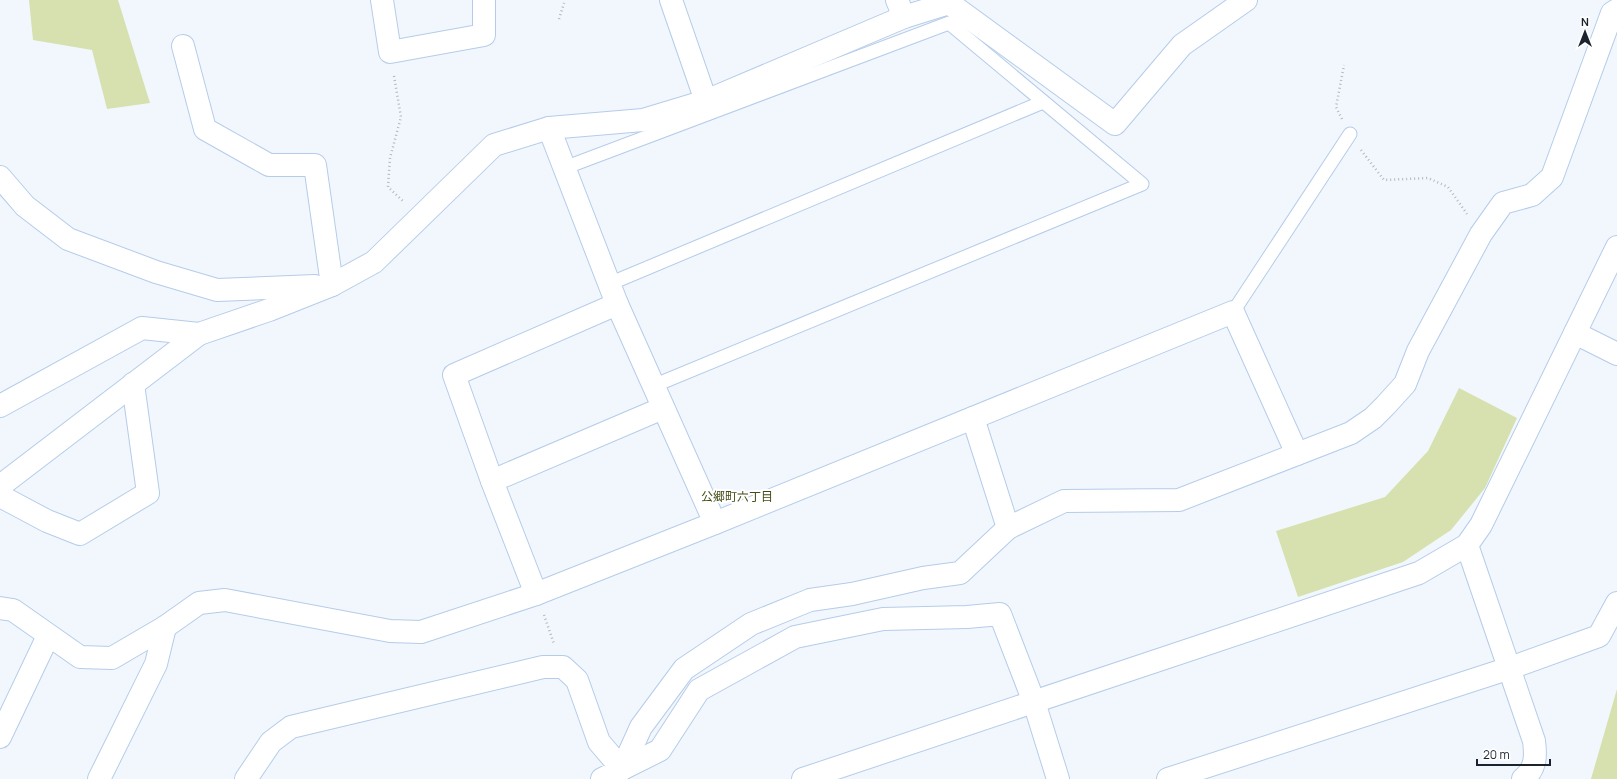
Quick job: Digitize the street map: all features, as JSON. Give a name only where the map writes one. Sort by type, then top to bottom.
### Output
[{"type":"street","points":[[382,0],[390,52],[484,35],[484,0]]},
{"type":"street","points":[[671,0],[706,101]]},
{"type":"street","points":[[0,486],[199,334],[269,310],[332,285],[374,262],[494,145],[549,128],[643,120],[706,101],[901,9],[949,3],[1115,124],[1182,45],[1246,0]]},
{"type":"street","points":[[622,769],[641,727],[684,669],[751,624],[810,600],[852,594],[923,578],[960,572],[1008,528],[1064,501],[1179,500],[1351,433],[1373,418],[1405,384],[1418,351],[1481,234],[1503,203],[1532,195],[1552,177],[1611,8]]},
{"type":"street","points":[[183,46],[205,129],[269,164],[315,165],[332,285]]},
{"type":"street","points":[[549,128],[617,304],[715,523]]},
{"type":"street","points":[[0,177],[25,206],[68,239],[156,272],[217,290],[332,285]]},
{"type":"street","points":[[803,779],[1419,573],[1467,545],[1481,525],[1617,247]]},
{"type":"street","points":[[536,594],[492,481],[454,375],[617,304]]},
{"type":"street","points":[[0,608],[13,610],[80,657],[112,658],[165,627],[199,603],[225,600],[390,631],[421,632],[536,594],[715,523],[1233,312],[1297,454]]},
{"type":"street","points":[[2,400],[142,328],[199,334]]},
{"type":"street","points":[[1575,333],[1617,354]]},
{"type":"street","points":[[0,496],[47,521],[80,534],[148,493],[133,384]]},
{"type":"street","points":[[492,481],[663,408]]},
{"type":"street","points":[[973,418],[1008,528]]},
{"type":"street","points":[[1467,545],[1534,741],[1536,755],[1534,765],[1529,774],[1523,779]]},
{"type":"street","points":[[1168,779],[1510,668],[1599,636],[1617,603]]},
{"type":"street","points":[[602,779],[660,750],[699,690],[795,637],[883,619],[967,617],[1000,614],[1034,702],[1058,779]]},
{"type":"street","points":[[99,779],[156,664],[165,627]]},
{"type":"street","points":[[0,737],[48,636]]},
{"type":"street","points":[[246,779],[271,742],[291,727],[543,667],[563,667],[577,680],[599,742],[622,769]]},
{"type":"lane","points":[[564,168],[949,23],[1142,184],[653,386]]},
{"type":"lane","points":[[609,284],[1043,102]]},
{"type":"lane","points":[[1233,312],[1350,134]]},
{"type":"path","points":[[559,19],[565,0]]},
{"type":"path","points":[[390,52],[401,117],[390,158],[388,187],[421,216]]},
{"type":"path","points":[[1344,65],[1336,107],[1350,134],[1384,180],[1428,178],[1448,187],[1481,234]]},
{"type":"path","points":[[536,594],[563,667]]},
{"type":"green space","points":[[29,0],[118,0],[150,103],[107,109],[92,50],[33,40]]},
{"type":"green space","points":[[1459,388],[1517,418],[1485,488],[1451,530],[1403,562],[1298,597],[1276,531],[1385,497],[1428,451]]},
{"type":"green space","points":[[1617,689],[1617,779],[1591,779]]},
{"type":"district","name":"公郷町六丁目","points":[[737,496]]}]
